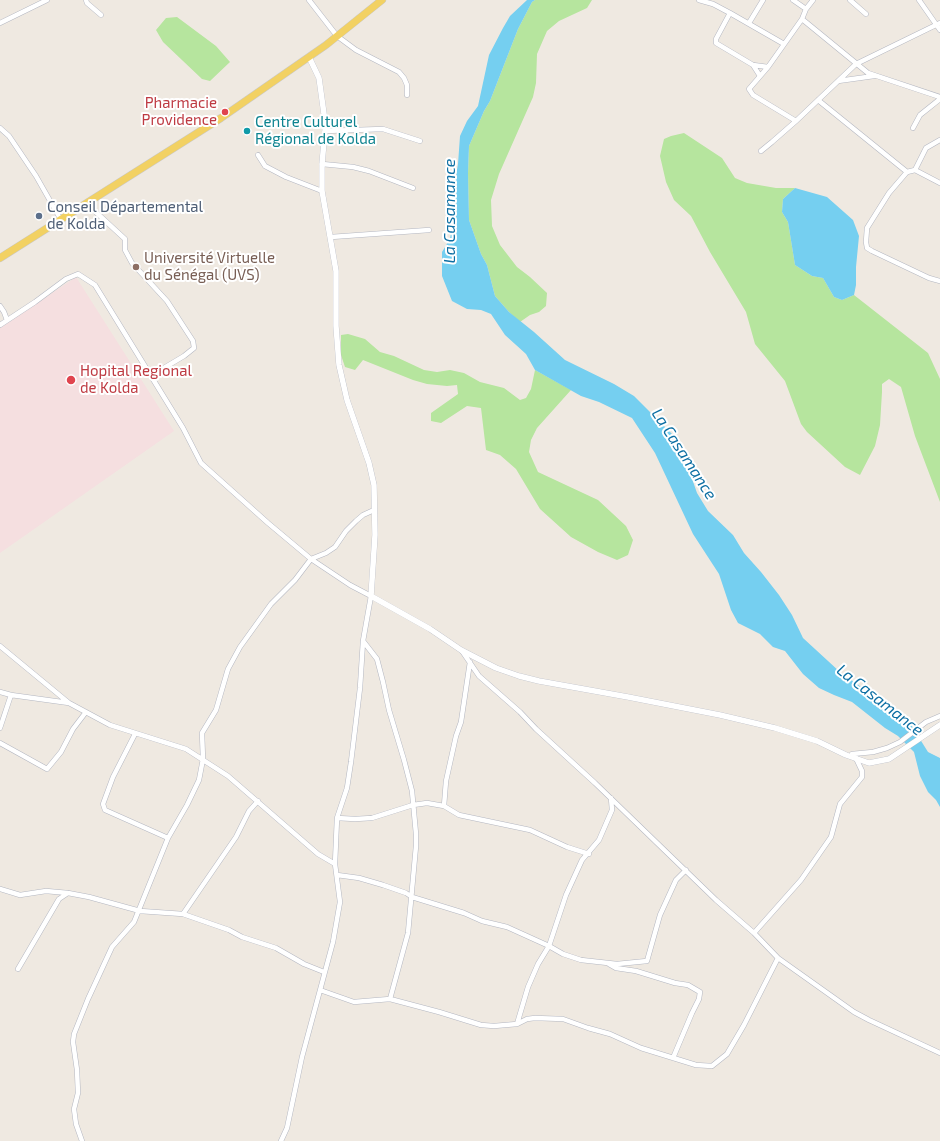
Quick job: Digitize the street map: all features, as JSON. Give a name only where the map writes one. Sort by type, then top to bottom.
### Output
[{"type":"main road","points":[[0,258],[221,118],[309,57],[382,0]]},
{"type":"street","points":[[0,23],[47,0]]},
{"type":"street","points":[[86,0],[87,3],[101,15]]},
{"type":"street","points":[[309,0],[337,36],[356,50],[399,72],[407,85],[407,95]]},
{"type":"street","points":[[699,0],[713,4],[784,44]]},
{"type":"street","points":[[749,23],[763,0]]},
{"type":"street","points":[[793,0],[806,9]]},
{"type":"street","points":[[796,121],[753,95],[749,89],[768,67],[802,19],[806,9],[813,0]]},
{"type":"street","points":[[850,0],[866,14]]},
{"type":"street","points":[[921,1],[938,24],[940,30]]},
{"type":"street","points":[[730,13],[716,39],[716,43],[753,65],[768,67]]},
{"type":"street","points":[[802,19],[856,64],[874,76],[940,98]]},
{"type":"street","points":[[761,150],[796,121],[856,64],[938,24]]},
{"type":"street","points":[[281,1141],[287,1128],[324,972],[333,942],[340,902],[335,864],[337,818],[347,788],[353,746],[364,641],[371,596],[375,535],[372,475],[351,413],[339,365],[336,326],[336,271],[322,191],[322,164],[325,131],[323,99],[319,78],[309,57]]},
{"type":"street","points":[[753,65],[760,76]]},
{"type":"street","points":[[838,81],[874,76]]},
{"type":"street","points":[[913,128],[920,115],[940,98]]},
{"type":"street","points":[[818,100],[907,172]]},
{"type":"street","points":[[0,128],[9,136],[36,176],[61,220]]},
{"type":"street","points":[[325,131],[384,128],[420,141]]},
{"type":"street","points":[[915,170],[926,148],[940,140]]},
{"type":"street","points":[[258,155],[265,166],[286,177],[322,191]]},
{"type":"street","points":[[322,164],[353,167],[369,171],[413,188]]},
{"type":"street","points":[[940,183],[915,170],[907,172],[889,193],[867,228],[867,248],[928,278],[939,282],[940,281]]},
{"type":"street","points":[[87,204],[125,239],[125,250],[132,263],[167,301],[193,341],[194,348],[184,356],[152,375]]},
{"type":"street","points":[[331,237],[429,230]]},
{"type":"street","points":[[0,325],[66,279],[78,274],[95,285],[152,375],[183,428],[201,463],[268,523],[311,558],[350,585],[430,629],[461,650],[496,668],[539,681],[720,715],[775,728],[817,741],[846,755],[854,756],[869,763],[889,759],[940,725]]},
{"type":"street","points":[[0,306],[7,320]]},
{"type":"street","points":[[82,1141],[76,1124],[74,1110],[78,1093],[77,1070],[73,1042],[74,1034],[90,993],[112,948],[134,922],[140,911],[168,838],[187,805],[199,780],[203,759],[202,733],[216,710],[228,669],[240,647],[271,604],[295,580],[311,558],[326,553],[335,547],[346,531],[356,521],[363,515],[374,510]]},
{"type":"street","points":[[364,641],[377,659],[389,710],[412,791],[414,805],[416,846],[408,933],[390,999]]},
{"type":"street","points":[[0,646],[69,703],[110,725],[186,749],[203,759],[228,776],[318,854],[335,864]]},
{"type":"street","points":[[461,650],[480,676],[611,798],[716,900],[754,933],[778,958],[854,1012],[940,1053]]},
{"type":"street","points":[[444,806],[446,781],[456,736],[461,722],[470,662]]},
{"type":"street","points":[[0,692],[11,695],[69,703]]},
{"type":"street","points":[[0,728],[11,695]]},
{"type":"street","points":[[0,743],[47,769],[61,752],[73,729],[86,712]]},
{"type":"street","points":[[854,756],[874,752],[900,742],[926,722],[940,716]]},
{"type":"street","points":[[135,734],[113,777],[103,804],[104,810],[168,838]]},
{"type":"street","points":[[754,933],[802,880],[831,837],[840,804],[862,777],[862,771],[854,756]]},
{"type":"street","points":[[516,1024],[528,987],[538,964],[549,946],[566,895],[582,860],[589,854],[599,840],[612,810],[611,798]]},
{"type":"street","points":[[182,914],[236,837],[249,812],[258,801]]},
{"type":"street","points":[[337,818],[372,818],[414,805],[427,803],[444,806],[459,815],[530,830],[589,854]]},
{"type":"street","points":[[337,875],[367,880],[396,889],[412,897],[464,913],[482,921],[507,927],[563,954],[581,960],[617,964],[647,961],[660,915],[676,880],[686,870]]},
{"type":"street","points":[[0,889],[20,895],[46,891],[68,893],[89,897],[140,911],[182,914],[229,930],[242,937],[276,948],[304,964],[324,972]]},
{"type":"street","points":[[18,969],[59,899],[68,893]]},
{"type":"street","points":[[320,990],[354,1002],[390,999],[444,1013],[482,1025],[494,1026],[516,1024],[527,1019],[535,1018],[563,1019],[610,1034],[641,1048],[696,1065],[712,1066],[726,1054],[744,1025],[778,958]]},
{"type":"street","points":[[608,963],[616,968],[636,971],[675,983],[688,984],[700,992],[699,999],[673,1058]]},
{"type":"shaded area","name":"Hopital Regional de Kolda","points":[[76,277],[174,431],[0,553],[0,328]]},
{"type":"green space","points":[[535,0],[592,0],[587,8],[559,21],[547,31],[537,54],[536,83],[533,97],[499,174],[491,200],[492,226],[500,245],[517,267],[547,293],[546,306],[539,312],[530,315],[520,322],[495,296],[487,265],[481,254],[469,220],[469,146],[484,111],[490,101],[518,29],[532,2]]},
{"type":"green space","points":[[177,17],[216,46],[230,62],[210,81],[202,79],[163,42],[156,30],[166,18]]},
{"type":"green space","points":[[684,133],[722,158],[735,178],[747,183],[776,188],[795,188],[783,199],[782,212],[788,222],[795,265],[812,276],[823,278],[834,297],[842,300],[854,295],[928,353],[940,379],[940,502],[915,436],[901,387],[889,379],[882,384],[880,425],[875,446],[860,475],[845,467],[807,432],[801,424],[785,381],[755,344],[746,312],[710,252],[691,216],[674,200],[666,182],[660,156],[664,139]]},
{"type":"green space","points":[[348,334],[365,339],[380,352],[394,356],[424,370],[437,372],[450,370],[464,373],[480,382],[504,388],[520,400],[526,398],[531,389],[535,370],[571,390],[537,428],[531,440],[529,452],[538,472],[598,500],[626,526],[633,540],[628,555],[617,560],[598,552],[571,537],[540,509],[516,469],[500,455],[486,450],[481,408],[467,406],[441,423],[431,421],[431,413],[458,394],[457,385],[447,386],[427,384],[363,360],[355,370],[345,367],[341,355],[341,335]]},
{"type":"water","points":[[527,0],[535,0],[532,2],[518,29],[490,101],[484,111],[469,146],[469,220],[481,254],[487,265],[495,296],[509,312],[565,360],[614,384],[634,396],[674,436],[688,467],[697,493],[708,511],[733,535],[744,553],[779,595],[792,615],[803,638],[840,672],[908,720],[928,752],[940,758],[940,807],[936,800],[928,792],[920,776],[914,752],[898,736],[885,728],[852,702],[819,688],[803,674],[785,651],[773,647],[760,634],[738,623],[731,610],[719,574],[693,534],[655,453],[632,418],[599,402],[581,396],[535,370],[526,354],[505,335],[491,314],[481,310],[467,309],[452,301],[442,276],[442,252],[450,239],[455,209],[452,199],[458,164],[460,136],[467,121],[478,106],[489,55],[510,16]]},
{"type":"water","points":[[795,188],[827,197],[853,220],[859,236],[854,295],[842,300],[834,297],[823,278],[812,276],[795,265],[788,222],[782,212],[783,199]]},
{"type":"place","name":"Pharmacie Providence","points":[[225,112]]},
{"type":"place","name":"Centre Culturel Régional de Kolda","points":[[247,131]]},
{"type":"place","name":"Conseil Départemental de Kolda","points":[[39,216]]},
{"type":"place","name":"Université Virtuelle du Sénégal (UVS)","points":[[136,267]]},
{"type":"place","name":"Hopital Regional de Kolda","points":[[71,380]]},
{"type":"water label","name":"La Casamance","points":[[450,211]]},
{"type":"water label","name":"La Casamance","points":[[684,454]]},
{"type":"water label","name":"La Casamance","points":[[880,700]]}]
